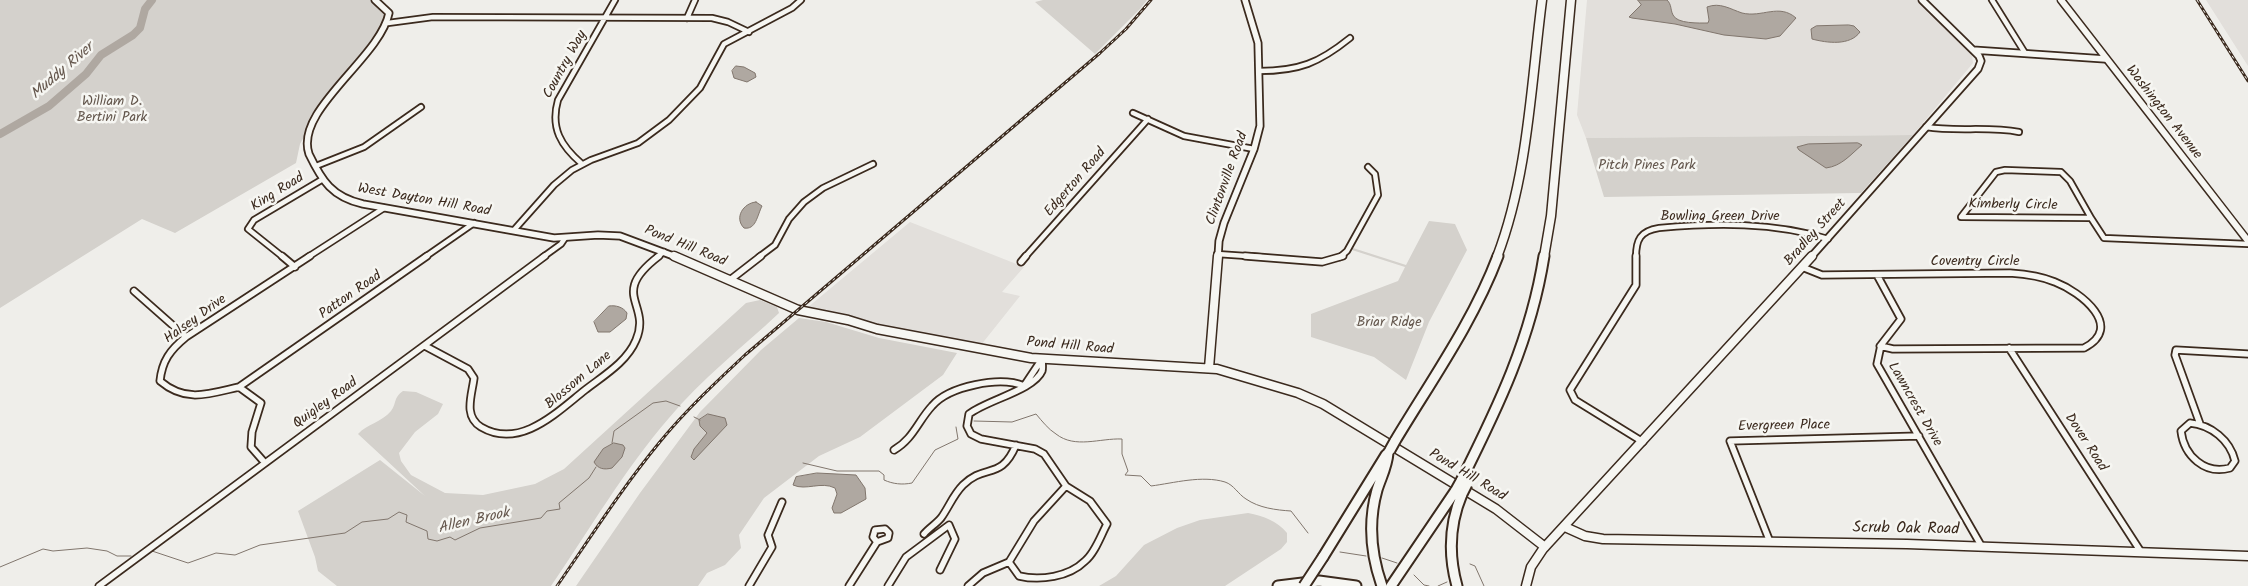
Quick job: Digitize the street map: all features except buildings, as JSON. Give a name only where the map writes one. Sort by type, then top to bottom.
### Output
[{"type":"highway","points":[[1304,586],[1391,448],[1470,317],[1488,282],[1505,237],[1520,176],[1542,0]]},
{"type":"highway","points":[[1457,586],[1451,563],[1450,541],[1454,513],[1461,487],[1512,375],[1539,290],[1551,216],[1571,0]]},
{"type":"highway","points":[[1382,586],[1375,565],[1372,546],[1372,515],[1376,494],[1387,466],[1391,448]]},
{"type":"highway","points":[[1391,586],[1461,487]]},
{"type":"highway","points":[[1278,586],[1319,581],[1356,586]]},
{"type":"main road","name":"Washington Avenue","points":[[2060,0],[2248,242]]},
{"type":"street","points":[[375,0],[389,13],[388,23],[433,17],[712,18],[728,22],[749,32]]},
{"type":"street","name":"Country Way","points":[[582,164],[561,142],[553,122],[553,113],[558,100],[615,0]]},
{"type":"street","points":[[687,18],[696,0]]},
{"type":"street","points":[[514,230],[563,177],[582,164],[634,146],[653,134],[692,98],[705,80],[718,50],[724,44],[792,8],[801,0]]},
{"type":"street","name":"Clintonville Road","points":[[1209,368],[1217,254],[1224,223],[1254,149],[1260,126],[1258,37],[1245,0]]},
{"type":"street","points":[[1922,0],[1973,50],[2105,59]]},
{"type":"street","points":[[1992,0],[2025,53]]},
{"type":"street","name":"West Dayton Hill Road","points":[[388,23],[374,45],[329,96],[314,123],[307,147],[323,180],[341,198],[384,208],[565,238]]},
{"type":"street","points":[[1259,71],[1288,71],[1304,67],[1326,58],[1350,38]]},
{"type":"street","name":"Bradley Street","points":[[1565,527],[1828,240],[1980,65],[1979,56],[1973,50]]},
{"type":"street","points":[[316,166],[364,147],[421,106]]},
{"type":"street","points":[[1133,114],[1184,136],[1254,149]]},
{"type":"street","name":"Edgerton Road","points":[[1021,262],[1148,119]]},
{"type":"street","points":[[1926,127],[1952,132],[1985,128],[2020,132]]},
{"type":"street","points":[[730,280],[775,244],[789,219],[804,202],[823,188],[873,164]]},
{"type":"street","points":[[1217,254],[1322,262],[1342,257],[1378,195],[1375,174],[1368,167]]},
{"type":"street","name":"Kimberly Circle","points":[[2092,218],[1962,217],[1996,172],[2005,170],[2051,170],[2064,174],[2092,218],[2104,238],[2248,242]]},
{"type":"street","name":"King Road","points":[[295,267],[248,229],[254,220],[323,180]]},
{"type":"street","name":"Halsey Drive","points":[[239,387],[208,393],[189,394],[172,391],[160,381],[162,365],[170,349],[186,337],[384,208]]},
{"type":"street","name":"Patton Road","points":[[239,387],[475,223]]},
{"type":"street","name":"Bowling Green Drive","points":[[1643,442],[1579,403],[1571,395],[1570,390],[1633,292],[1637,279],[1636,242],[1639,236],[1648,230],[1663,228],[1763,226],[1786,228],[1828,240]]},
{"type":"street","name":"Pond Hill Road","points":[[565,238],[612,235],[664,252],[804,312],[848,320],[877,329],[922,339],[1042,359],[1209,368],[1280,388],[1323,404],[1496,509],[1545,547]]},
{"type":"street","name":"Quigley Road","points":[[99,586],[425,346],[561,244],[565,238]]},
{"type":"street","name":"Blossom Lane","points":[[425,346],[468,370],[474,378],[469,406],[472,419],[480,427],[492,432],[508,433],[530,429],[548,421],[628,354],[640,332],[634,289],[636,278],[664,252]]},
{"type":"street","name":"Coventry Circle","points":[[1802,267],[1822,274],[2010,273],[2030,275],[2070,289],[2083,299],[2100,320],[2101,338],[2095,344],[2084,348],[1893,349],[1880,346]]},
{"type":"street","name":"Lawncrest Drive","points":[[1877,275],[1901,319],[1880,346],[1876,356],[1877,364],[1982,547]]},
{"type":"street","points":[[134,292],[186,337]]},
{"type":"street","name":"Dover Road","points":[[2009,348],[2141,552]]},
{"type":"street","points":[[2200,424],[2190,424],[2181,431],[2183,442],[2188,452],[2196,461],[2207,468],[2221,471],[2234,465],[2235,458],[2230,447],[2216,432],[2200,424],[2175,355],[2176,350],[2248,354]]},
{"type":"street","points":[[1010,562],[1019,576],[1032,579],[1066,574],[1086,561],[1107,524],[1097,508],[1084,496],[1066,486],[1044,453],[1016,445],[973,437],[967,428],[967,418],[979,405],[1034,382],[1040,377],[1044,366],[1042,359]]},
{"type":"street","points":[[894,450],[902,446],[933,404],[950,392],[999,382],[1017,382],[1024,386]]},
{"type":"street","points":[[239,387],[261,403],[252,432],[251,447],[265,463]]},
{"type":"street","name":"Evergreen Place","points":[[1770,543],[1730,440],[1919,436]]},
{"type":"street","points":[[924,534],[936,523],[958,490],[970,479],[1002,467],[1011,460],[1016,445]]},
{"type":"street","points":[[968,586],[983,573],[1010,562],[1014,550],[1038,517],[1053,498],[1066,486]]},
{"type":"street","points":[[749,586],[772,547],[768,535],[782,502]]},
{"type":"street","points":[[888,586],[906,557],[949,525],[955,538],[940,570]]},
{"type":"street","points":[[1526,586],[1534,562],[1545,547],[1565,527]]},
{"type":"street","name":"Scrub Oak Road","points":[[1565,527],[1585,536],[1600,539],[1982,547],[2248,556]]},
{"type":"street","points":[[849,586],[877,542]]},
{"type":"shaded area","points":[[1587,0],[1917,0],[1968,49],[1973,63],[1913,135],[1586,138],[1577,115]]},
{"type":"shaded area","points":[[1638,0],[1667,0],[1675,18],[1689,22],[1708,23],[1707,7],[1716,5],[1749,14],[1777,11],[1790,14],[1796,18],[1780,36],[1766,39],[1724,35],[1675,24],[1629,17],[1641,5]]},
{"type":"shaded area","points":[[2206,0],[2248,0],[2248,66]]},
{"type":"shaded area","points":[[1816,26],[1854,26],[1860,32],[1850,40],[1824,42],[1812,39],[1811,29]]},
{"type":"shaded area","points":[[736,66],[744,67],[755,73],[756,77],[747,82],[734,78],[732,71]]},
{"type":"shaded area","points":[[1858,143],[1862,145],[1846,159],[1837,165],[1826,168],[1797,147],[1808,144]]},
{"type":"shaded area","points":[[756,202],[762,206],[756,222],[751,227],[744,228],[740,220],[741,212],[747,205]]},
{"type":"shaded area","points":[[910,222],[1024,267],[1002,292],[1020,296],[981,345],[881,325],[842,313],[807,308]]},
{"type":"shaded area","points":[[609,306],[617,306],[623,309],[627,313],[626,319],[610,332],[598,332],[594,322]]},
{"type":"shaded area","points":[[708,414],[725,418],[727,425],[694,460],[691,457],[694,449],[707,433],[700,426],[699,420]]},
{"type":"shaded area","points":[[614,443],[623,445],[625,448],[622,457],[612,468],[599,468],[594,462],[603,449]]},
{"type":"shaded area","points":[[817,473],[856,475],[865,488],[866,499],[841,513],[834,513],[832,508],[837,494],[835,488],[824,485],[798,487],[793,485],[796,477]]},
{"type":"green space","name":"William D. Bertini Park","points":[[0,0],[372,0],[384,13],[385,20],[382,30],[329,93],[300,144],[296,163],[175,233],[142,219],[0,308]]},
{"type":"green space","points":[[1043,0],[1147,0],[1095,54],[1035,2]]},
{"type":"green space","name":"Pitch Pines Park","points":[[1913,135],[1861,193],[1604,197],[1586,138]]},
{"type":"green space","name":"Briar Ridge","points":[[1429,221],[1455,224],[1467,250],[1429,322],[1406,380],[1374,357],[1311,337],[1311,314],[1398,281],[1405,267],[1352,250],[1353,248],[1406,265]]},
{"type":"green space","points":[[760,300],[777,307],[779,313],[709,376],[669,418],[622,479],[551,586],[337,586],[318,571],[315,557],[298,511],[380,460],[425,496],[358,434],[387,415],[393,408],[396,398],[403,391],[416,392],[443,404],[438,414],[415,432],[399,453],[401,461],[411,475],[445,493],[483,495],[535,484],[564,469],[746,303]]},
{"type":"green space","points":[[799,318],[826,322],[879,338],[957,353],[943,375],[860,437],[819,456],[764,498],[739,535],[741,548],[725,565],[707,573],[698,586],[576,586],[640,493],[700,412],[761,350]]},
{"type":"green space","points":[[1248,513],[1265,517],[1279,525],[1287,533],[1287,542],[1281,549],[1225,586],[1099,586],[1116,576],[1144,545],[1177,528],[1200,520]]},
{"type":"waterway","name":"Muddy River","points":[[0,134],[49,106],[86,74],[101,55],[133,35],[140,28],[145,9],[152,0]]},
{"type":"waterway","name":"Muddy River","points":[[0,137],[4,133]]},
{"type":"waterway","name":"Allen Brook","points":[[612,443],[614,431],[653,403],[666,401],[680,406]]},
{"type":"waterway","name":"Allen Brook","points":[[974,421],[1012,422],[1036,414],[1053,432],[1071,441],[1088,442],[1122,439],[1122,454],[1128,471],[1125,475],[1141,476],[1151,486],[1198,479],[1225,482],[1256,505],[1291,511],[1308,533]]},
{"type":"waterway","name":"Allen Brook","points":[[694,417],[700,420]]},
{"type":"waterway","name":"Allen Brook","points":[[803,463],[837,471],[879,471],[884,475],[884,480],[901,484],[912,483],[935,450],[958,439],[956,427]]},
{"type":"waterway","name":"Allen Brook","points":[[152,551],[188,563],[216,553],[235,555],[260,545],[345,533],[362,522],[388,519],[399,512],[407,515],[406,522],[427,531],[428,539],[437,541],[450,537],[455,540],[480,528],[541,518],[547,511],[560,509],[559,503],[589,478],[596,467]]},
{"type":"waterway","name":"Allen Brook","points":[[0,567],[43,549],[53,551],[87,548],[107,551],[117,556],[131,556]]},
{"type":"waterway","name":"Allen Brook","points":[[1340,552],[1366,556]]},
{"type":"waterway","name":"Allen Brook","points":[[1382,558],[1397,563]]},
{"type":"waterway","name":"Allen Brook","points":[[1470,564],[1475,566],[1484,586]]},
{"type":"waterway","name":"Allen Brook","points":[[1414,575],[1424,585],[1429,586]]},
{"type":"waterway","name":"Allen Brook","points":[[1438,586],[1447,582]]},
{"type":"railway","points":[[557,586],[606,513],[645,460],[700,398],[745,355],[1100,53],[1126,29],[1151,0]]},
{"type":"railway","points":[[2197,0],[2248,81]]}]
